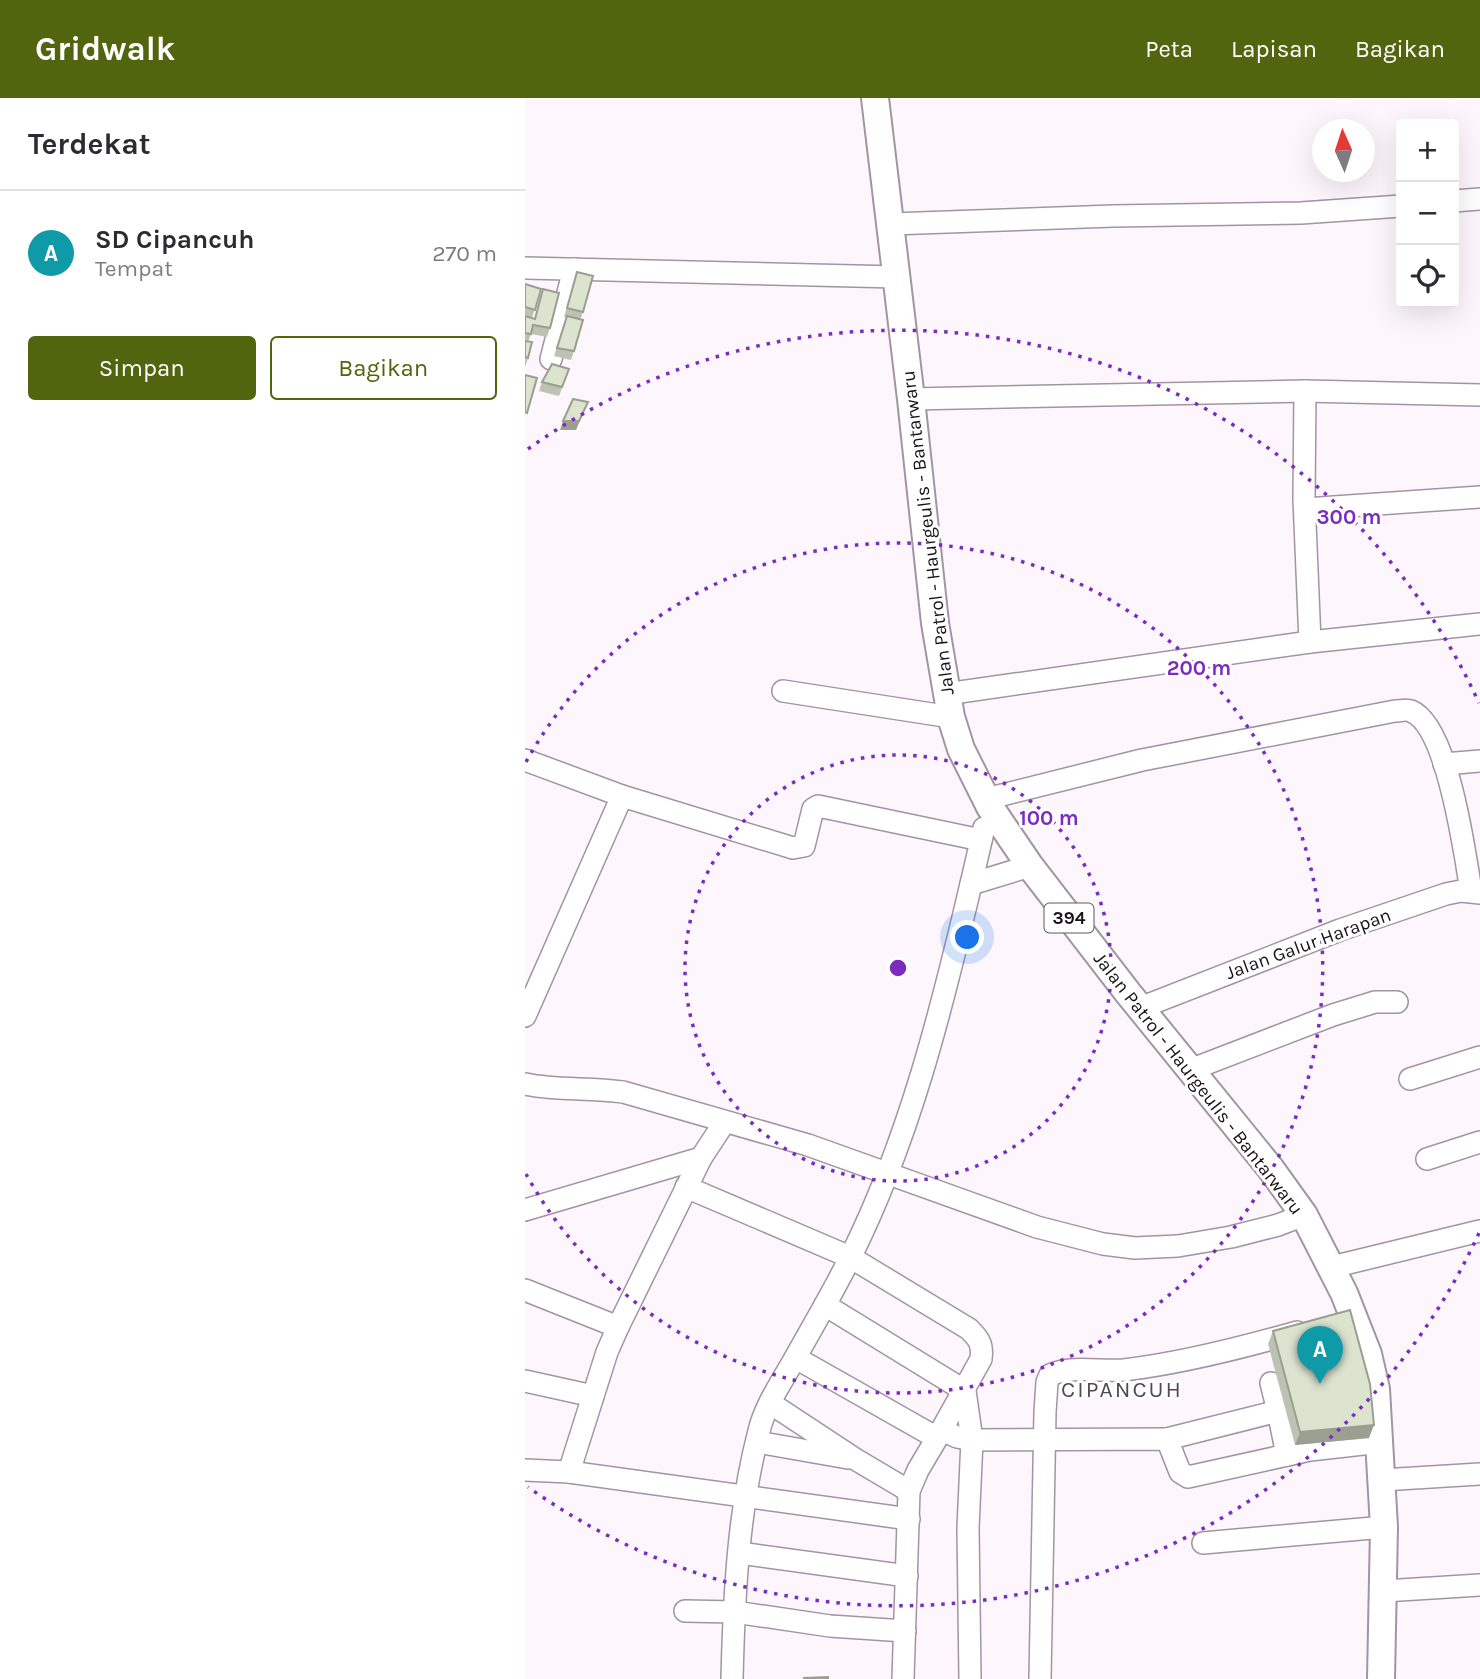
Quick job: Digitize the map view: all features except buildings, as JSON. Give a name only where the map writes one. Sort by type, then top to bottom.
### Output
[{"type":"main road","name":"Jalan Patrol - Haurgeulis - Bantarwaru","points":[[875,98],[935,623],[948,705],[961,749],[988,803],[1030,866],[1140,1008],[1271,1169],[1304,1215],[1332,1267],[1335,1321],[1372,1368],[1381,1442],[1384,1527],[1381,1679]]},
{"type":"street","points":[[1459,201],[1480,199]]},
{"type":"street","points":[[891,224],[1301,213],[1396,206]]},
{"type":"street","points":[[525,268],[896,277]]},
{"type":"street","points":[[551,359],[574,269]]},
{"type":"street","points":[[911,399],[1305,391],[1480,395]]},
{"type":"street","points":[[1305,391],[1304,509],[1310,642]]},
{"type":"street","points":[[1304,509],[1480,497]]},
{"type":"street","points":[[783,691],[948,705],[1310,642],[1480,624]]},
{"type":"street","points":[[732,1679],[740,1553],[747,1496],[764,1415],[850,1257],[887,1174],[919,1085],[947,985],[988,803],[1142,760],[1403,710],[1411,711],[1433,735],[1444,764],[1461,825],[1475,892]]},
{"type":"street","points":[[525,760],[622,796],[793,848],[804,846],[813,809],[818,806],[981,840]]},
{"type":"street","points":[[1444,764],[1480,761]]},
{"type":"street","points":[[525,1016],[622,796]]},
{"type":"street","points":[[971,884],[1030,866]]},
{"type":"street","name":"Jalan Galur Harapan","points":[[1140,1008],[1340,930],[1445,894],[1475,892]]},
{"type":"street","points":[[1190,1070],[1333,1015],[1375,1002],[1398,1002]]},
{"type":"street","points":[[1409,1079],[1480,1057]]},
{"type":"street","points":[[525,1084],[623,1092],[724,1123],[801,1142],[1048,1231],[1092,1242],[1135,1248],[1178,1246],[1231,1237],[1304,1215]]},
{"type":"street","points":[[569,1472],[618,1326],[701,1158],[724,1123]]},
{"type":"street","points":[[1427,1159],[1480,1142]]},
{"type":"street","points":[[525,1210],[701,1158]]},
{"type":"street","points":[[686,1187],[850,1257],[969,1329],[979,1339],[981,1359],[918,1470],[909,1491],[903,1679]]},
{"type":"street","points":[[1332,1267],[1480,1231]]},
{"type":"street","points":[[525,1290],[618,1326]]},
{"type":"street","points":[[825,1305],[965,1391]]},
{"type":"street","points":[[1040,1679],[1045,1439],[1047,1382],[1050,1375],[1058,1371],[1124,1370],[1143,1367],[1252,1344],[1335,1321]]},
{"type":"street","points":[[796,1358],[940,1434],[972,1440],[1167,1439],[1278,1411]]},
{"type":"street","points":[[525,1381],[593,1396]]},
{"type":"street","points":[[1271,1383],[1287,1455]]},
{"type":"street","points":[[965,1391],[972,1440],[968,1528],[970,1679]]},
{"type":"street","points":[[770,1403],[909,1491]]},
{"type":"street","points":[[1167,1439],[1180,1472],[1188,1477],[1287,1455],[1381,1442]]},
{"type":"street","points":[[757,1442],[855,1459]]},
{"type":"street","points":[[525,1470],[569,1472],[909,1519]]},
{"type":"street","points":[[1382,1480],[1480,1474]]},
{"type":"street","points":[[1203,1543],[1384,1527]]},
{"type":"street","points":[[740,1553],[907,1576]]},
{"type":"street","points":[[1384,1591],[1480,1585]]},
{"type":"street","points":[[685,1611],[735,1612],[830,1626],[905,1631]]},
{"type":"place","name":"SD Cipancuh","points":[[1320,1384]]},
{"type":"district","name":"CIPANCUH","points":[[1122,1389]]}]
